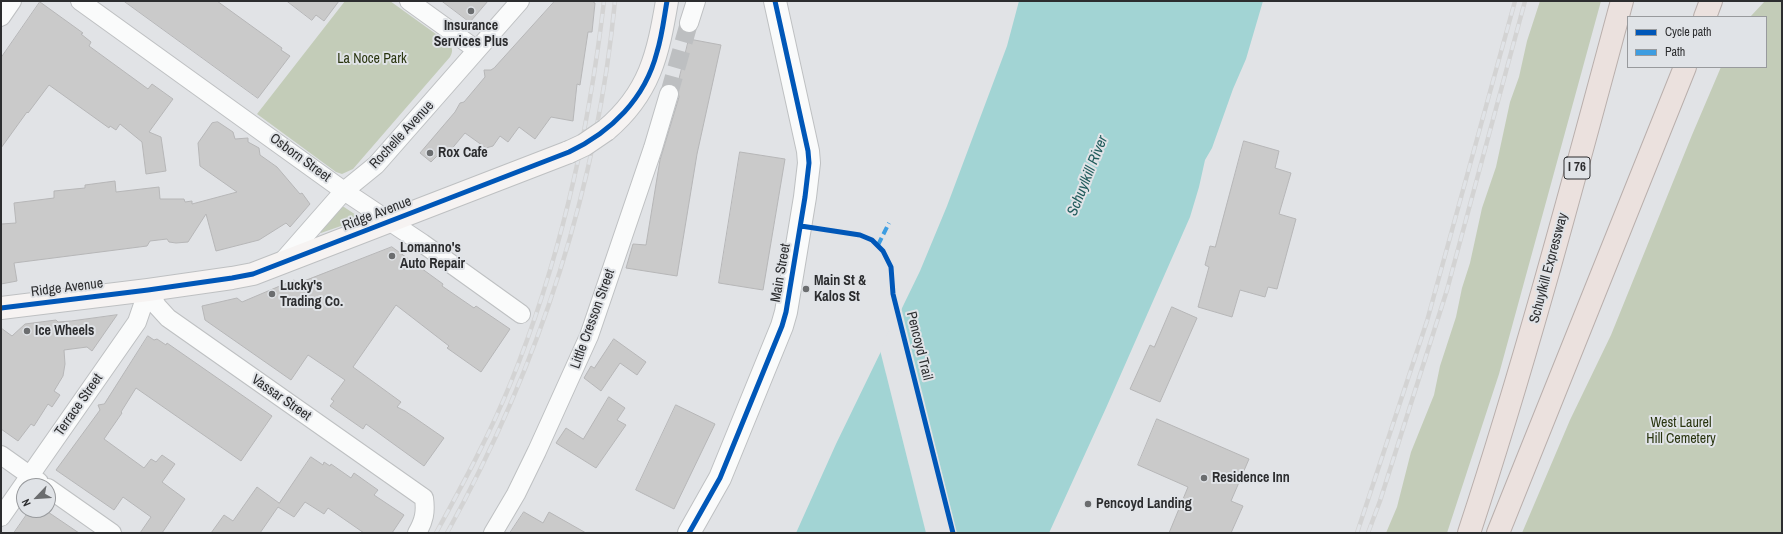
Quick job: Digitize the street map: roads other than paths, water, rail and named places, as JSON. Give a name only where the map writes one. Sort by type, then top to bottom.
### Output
[{"type":"highway","name":"Schuylkill Expressway","points":[[1469,533],[1503,429],[1531,334],[1622,1]]},
{"type":"highway","points":[[1705,16],[1712,1]]},
{"type":"highway","points":[[1498,533],[1685,68]]},
{"type":"main road","name":"Ridge Avenue","points":[[1,308],[148,290],[253,274],[569,152],[584,145],[606,130],[628,108],[646,81],[658,52],[667,1]]},
{"type":"street","points":[[1,17],[12,1]]},
{"type":"street","name":"Osborn Street","points":[[80,1],[344,191],[521,314]]},
{"type":"street","points":[[409,1],[477,50]]},
{"type":"street","name":"Rochelle Avenue","points":[[280,264],[344,191],[376,165],[520,1]]},
{"type":"street","points":[[689,23],[696,1]]},
{"type":"street","name":"Main Street","points":[[689,533],[720,478],[782,326],[786,312],[801,226],[808,176],[808,151],[775,1]]},
{"type":"street","name":"Little Cresson Street","points":[[493,533],[516,494],[537,451],[589,336],[669,94]]},
{"type":"street","name":"Terrace Street","points":[[1,516],[137,322],[148,290]]},
{"type":"street","name":"Vassar Street","points":[[148,290],[157,306],[168,318],[424,498],[426,508],[424,518],[417,533]]},
{"type":"street","points":[[1,456],[33,478]]},
{"type":"street","points":[[56,494],[112,533]]},
{"type":"water","name":"Schuylkill River","points":[[1019,1],[1263,1],[1246,59],[1233,89],[1212,148],[1205,160],[1190,217],[1049,533],[796,533],[836,444],[920,271],[947,206],[1007,46]],"holes":[[[932,452],[938,455],[921,491],[916,488]]]},
{"type":"tunnel","points":[[669,94],[689,23]]},
{"type":"railway","points":[[436,533],[476,459],[503,401],[544,290],[558,242],[581,146],[598,49],[604,1]]},
{"type":"railway","points":[[447,533],[480,470],[509,407],[535,341],[558,275],[578,208],[594,140],[606,71],[615,1]]},
{"type":"railway","points":[[1357,533],[1427,321],[1515,1]]},
{"type":"railway","points":[[1368,533],[1380,501],[1447,290],[1525,1]]},
{"type":"place","name":"Insurance Services Plus","points":[[471,11]]},
{"type":"place","name":"Rox Cafe","points":[[430,153]]},
{"type":"place","name":"Lomanno's Auto Repair","points":[[392,256]]},
{"type":"place","name":"Main St & Kalos St","points":[[806,289]]},
{"type":"place","name":"Lucky's Trading Co.","points":[[272,294]]},
{"type":"place","name":"Ice Wheels","points":[[27,331]]},
{"type":"place","name":"Residence Inn","points":[[1204,478]]},
{"type":"place","name":"Pencoyd Landing","points":[[1088,504]]},
{"type":"park label","name":"La Noce Park","points":[[372,59]]},
{"type":"park label","name":"West Laurel Hill Cemetery","points":[[1681,432]]}]
